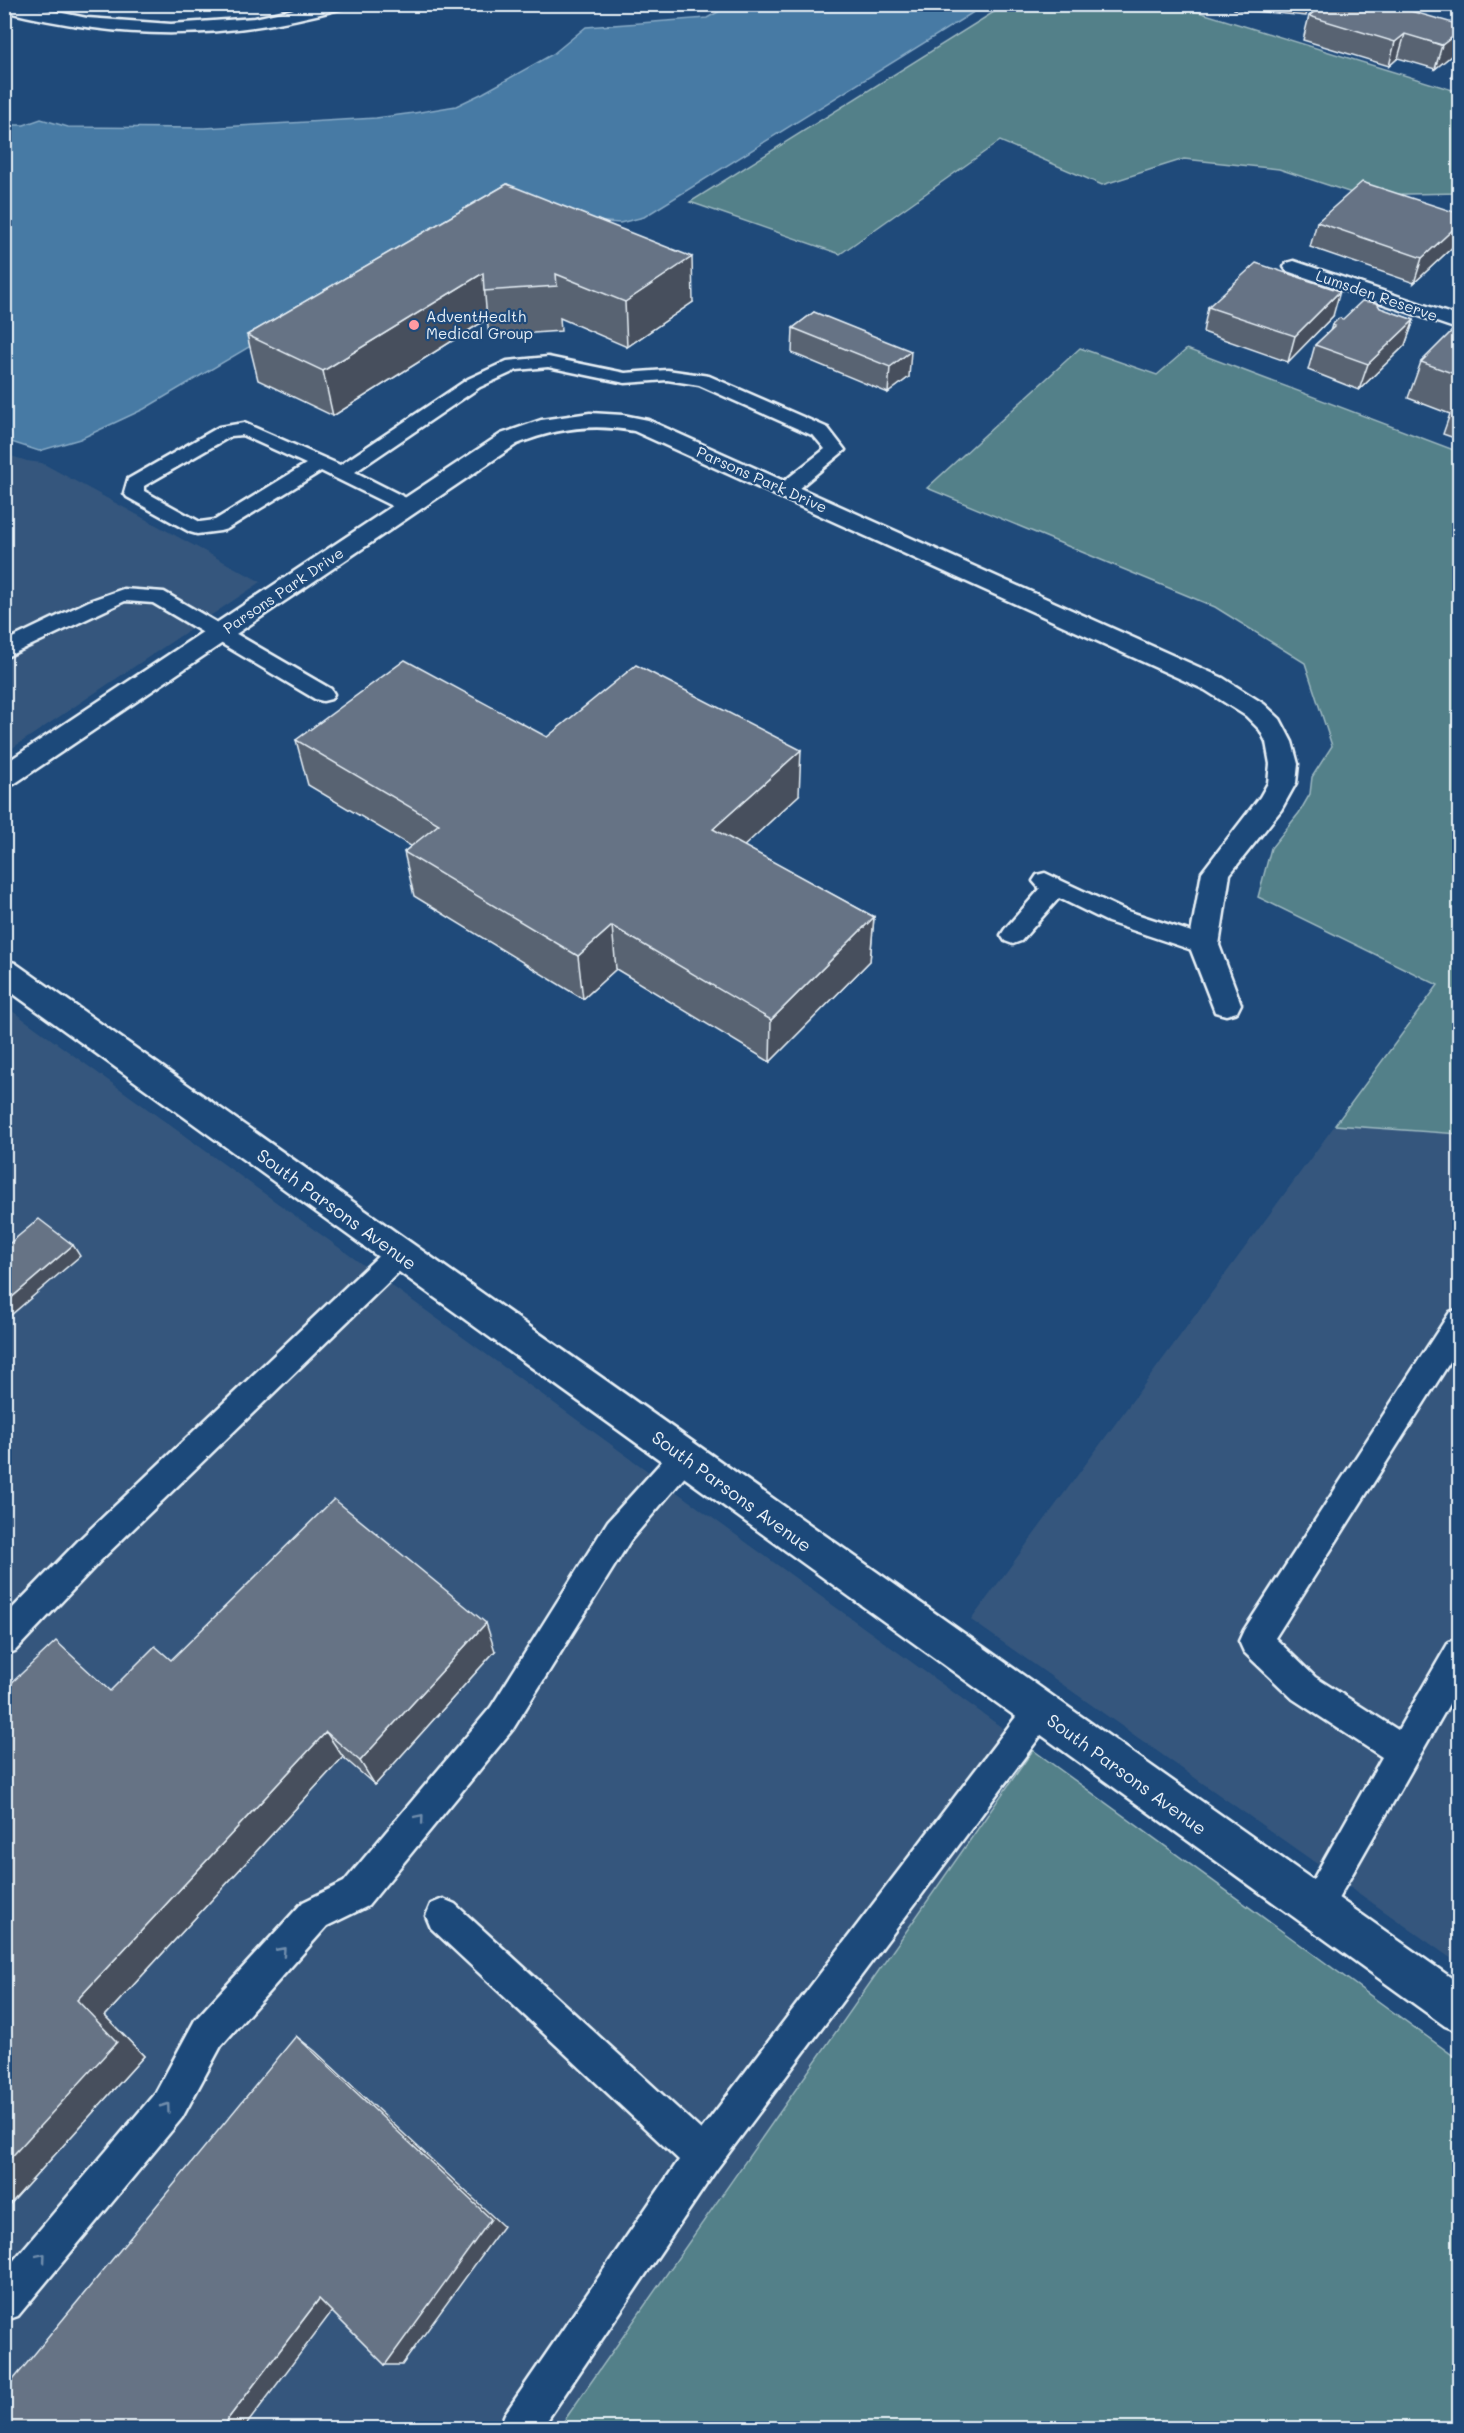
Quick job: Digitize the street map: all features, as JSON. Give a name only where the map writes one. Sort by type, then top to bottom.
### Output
[{"type":"street","points":[[4,6],[90,24],[181,30],[268,21],[337,4]]},
{"type":"street","name":"Lumsden Reserve","points":[[1294,267],[1460,324]]},
{"type":"street","name":"Parsons Park Drive","points":[[4,777],[509,439],[532,428],[558,421],[586,418],[615,420],[640,425],[1214,684],[1256,710],[1271,725],[1279,742],[1284,764],[1282,783],[1271,803],[1216,872],[1204,945],[1226,1004]]},
{"type":"street","name":"South Parsons Avenue","points":[[4,971],[1460,2012]]},
{"type":"lane","points":[[341,473],[474,383],[513,365],[549,362],[625,378],[667,375],[703,380],[821,432],[836,450],[785,490]]},
{"type":"lane","points":[[320,464],[220,525],[196,528],[134,493],[135,483],[226,431],[244,429],[341,473],[407,506]]},
{"type":"lane","points":[[4,651],[123,595],[157,597],[323,694]]},
{"type":"lane","points":[[1013,935],[1050,884],[1116,916],[1204,945]]},
{"type":"lane","points":[[4,1640],[90,1550],[400,1253]]},
{"type":"lane","points":[[1402,1752],[1304,1688],[1255,1641],[1460,1321]]},
{"type":"lane","points":[[4,2302],[169,2105],[208,2033],[315,1914],[356,1894],[502,1718],[619,1531],[684,1457]]},
{"type":"lane","points":[[1314,1908],[1460,1653]]},
{"type":"lane","points":[[519,2428],[703,2157],[1039,1712]]},
{"type":"lane","points":[[443,1916],[703,2157]]},
{"type":"shaded area","points":[[731,5],[985,5],[644,217],[620,223],[592,221],[498,200],[144,409],[80,439],[39,451],[5,440],[4,125],[24,125],[41,119],[68,127],[205,128],[376,118],[414,113],[456,106],[483,93],[553,54],[586,27],[707,18]]},
{"type":"shaded area","points":[[5,454],[42,463],[261,582],[5,753]]},
{"type":"shaded area","points":[[4,1005],[1033,1750],[559,2428],[5,2428]]},
{"type":"shaded area","points":[[1335,1125],[1459,1134],[1459,1964],[971,1620]]},
{"type":"green space","points":[[1005,5],[1176,5],[1459,92],[1459,193],[1358,195],[1279,169],[1184,159],[1102,185],[1000,141],[840,254],[690,202]]},
{"type":"green space","points":[[1080,348],[1157,375],[1187,349],[1459,452],[1459,1134],[1335,1125],[1438,985],[1258,897],[1271,848],[1299,813],[1310,794],[1312,777],[1332,746],[1305,663],[1215,607],[927,488]]},
{"type":"green space","points":[[1033,1750],[1459,2060],[1459,2428],[559,2428]]},
{"type":"building","points":[[1324,4],[1386,4],[1460,25],[1460,31],[1442,45],[1405,34],[1395,42],[1309,16]]},
{"type":"building","points":[[1362,182],[1460,214],[1460,223],[1422,258],[1317,222]]},
{"type":"building","points":[[507,184],[692,257],[625,302],[556,274],[557,286],[484,291],[483,273],[323,371],[247,335]]},
{"type":"building","points":[[1256,263],[1340,291],[1295,336],[1208,307]]},
{"type":"building","points":[[1362,301],[1377,303],[1380,308],[1414,320],[1368,364],[1315,345],[1335,326],[1332,325],[1339,318],[1343,319]]},
{"type":"building","points":[[814,312],[911,351],[890,367],[793,328]]},
{"type":"building","points":[[1455,328],[1460,330],[1460,376],[1421,362]]},
{"type":"building","points":[[405,660],[547,737],[636,665],[801,750],[713,829],[874,917],[771,1020],[612,926],[578,956],[404,852],[439,824],[296,740]]},
{"type":"building","points":[[39,1219],[73,1245],[4,1304],[4,1248]]},
{"type":"building","points":[[334,1499],[486,1623],[360,1761],[326,1732],[77,2000],[117,2042],[4,2165],[4,1846],[7,1844],[4,1841],[4,1690],[56,1641],[110,1691],[155,1646],[171,1660]]},
{"type":"building","points":[[296,2036],[491,2219],[385,2365],[319,2299],[221,2428],[4,2428],[4,2391]]},
{"type":"place","name":"AdventHealth Medical Group","points":[[414,325]]}]
